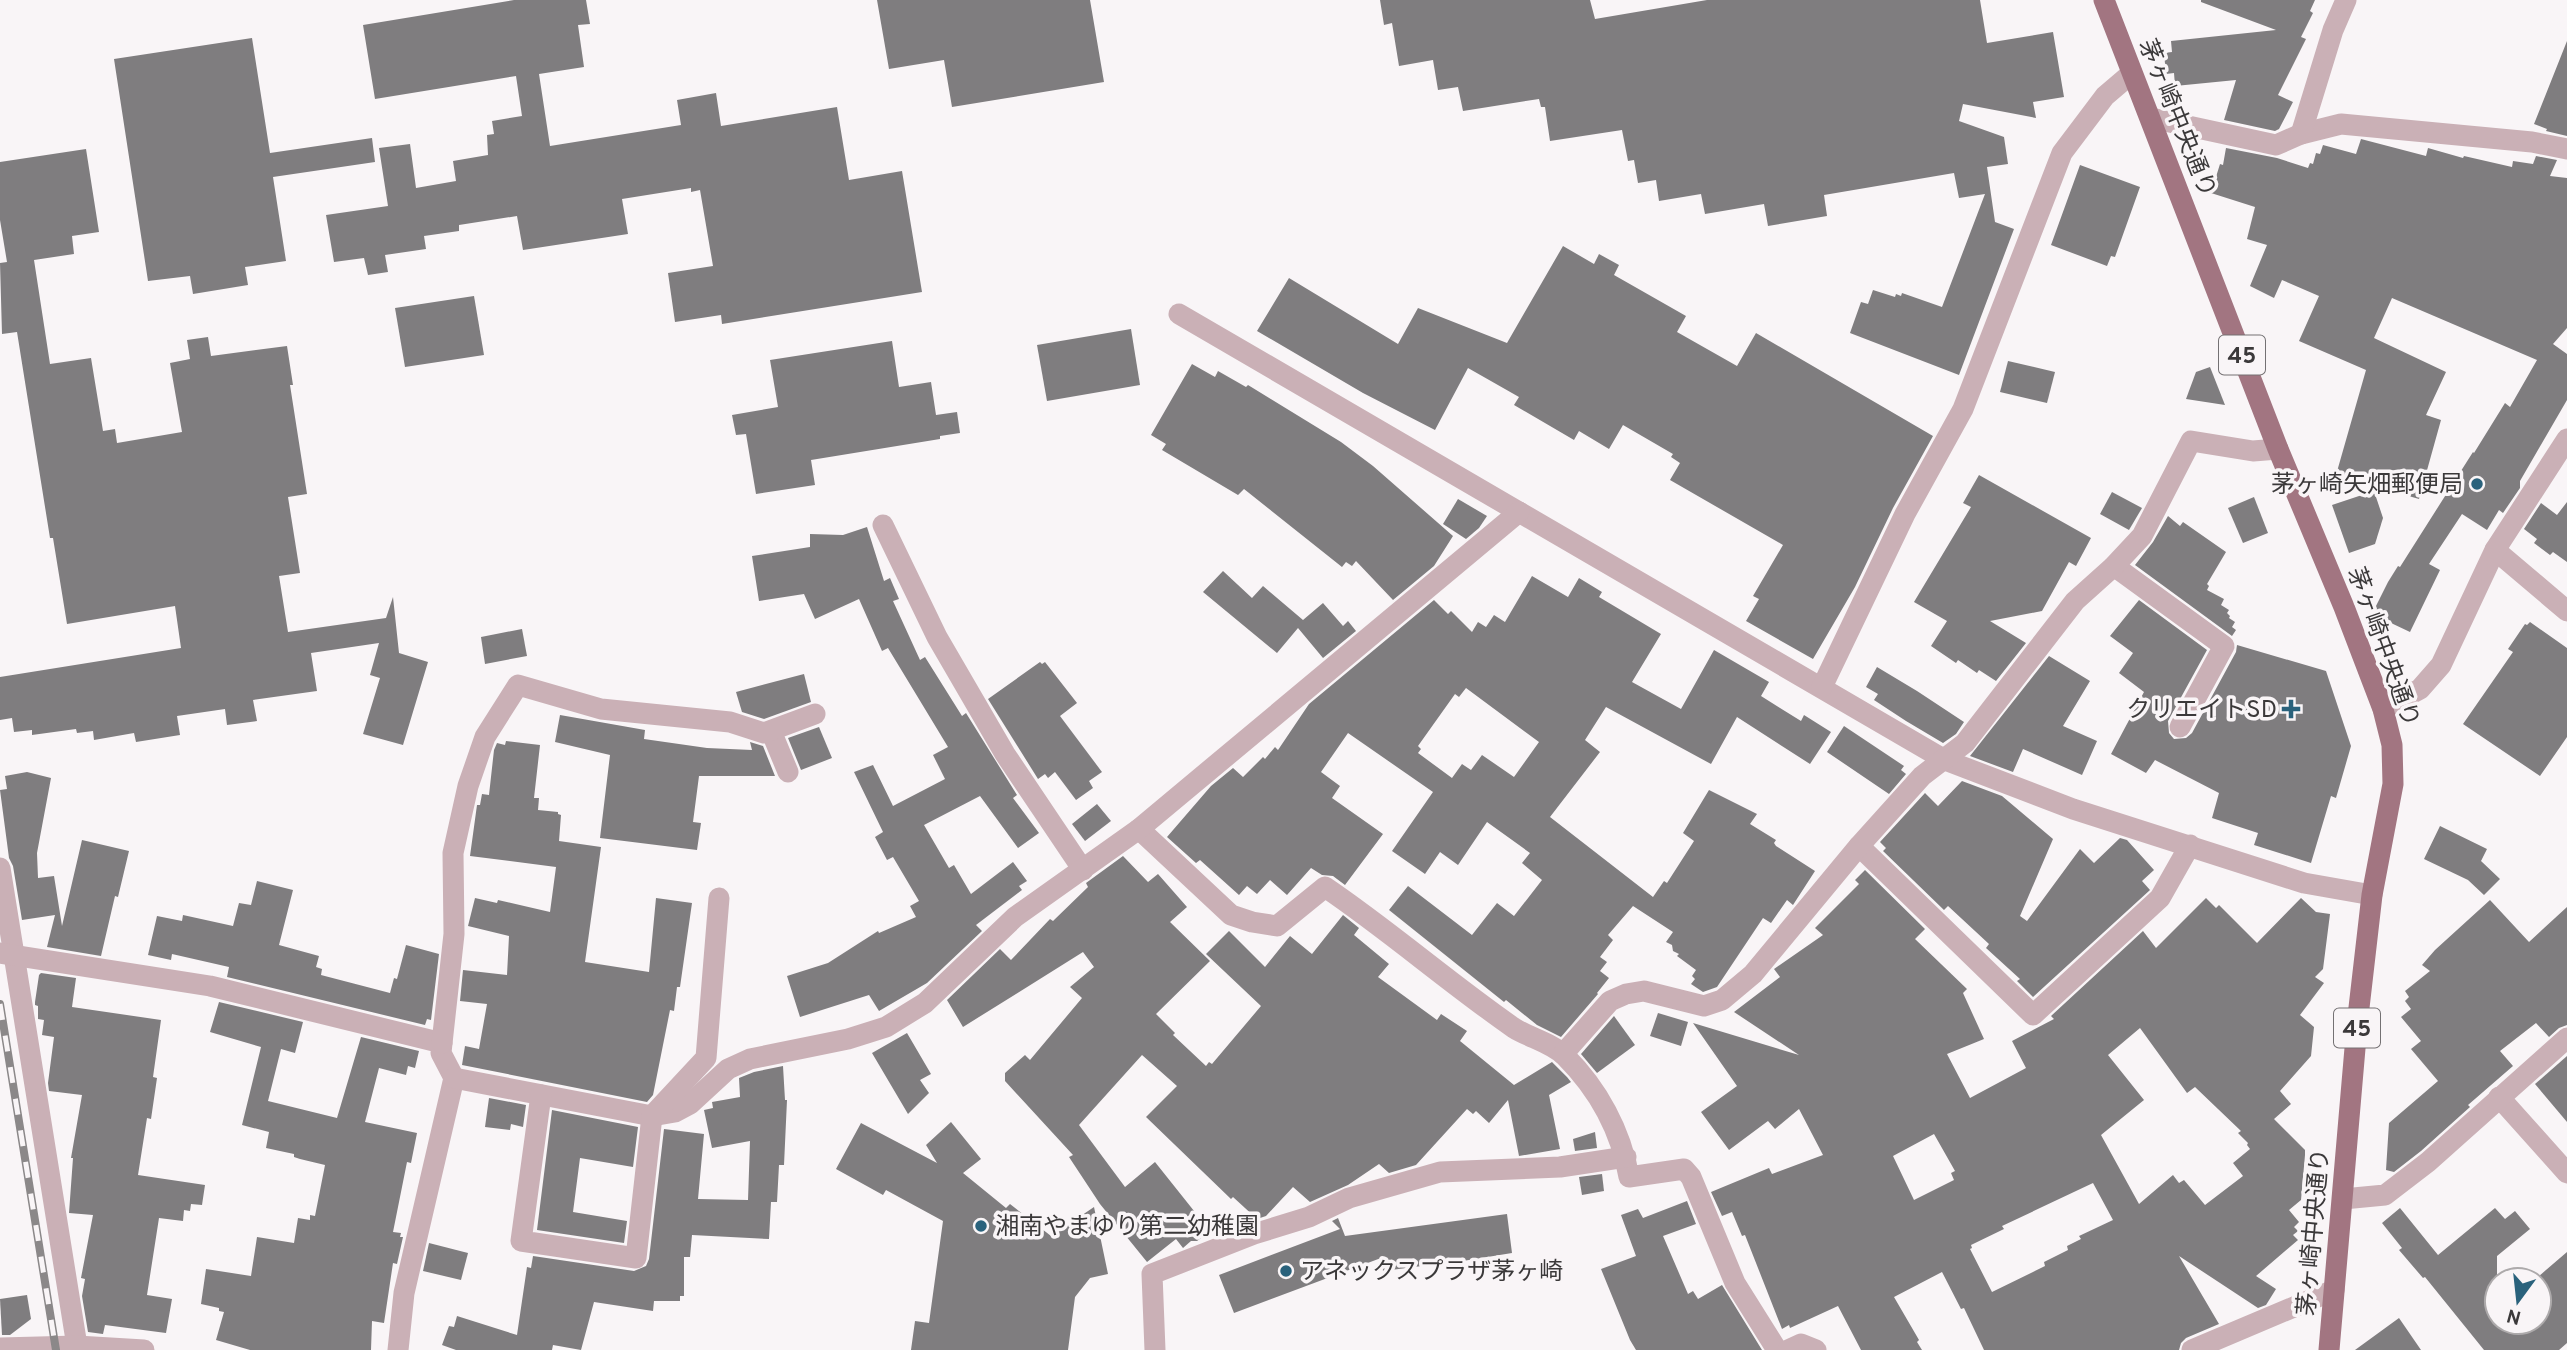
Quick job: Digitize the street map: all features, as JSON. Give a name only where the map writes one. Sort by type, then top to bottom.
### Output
[{"type":"main road","name":"茅ヶ崎中央通り","points":[[2104,0],[2278,449],[2344,607],[2383,709],[2392,745],[2393,784],[2372,895],[2357,1025],[2329,1350]]},
{"type":"street","points":[[2301,134],[2333,30],[2346,0]]},
{"type":"street","points":[[1822,687],[1905,514],[1963,410],[2062,153],[2105,96],[2132,73]]},
{"type":"street","points":[[2151,118],[2276,145],[2301,134],[2341,124],[2532,142],[2567,149]]},
{"type":"street","points":[[1180,314],[1945,760],[2073,809],[2304,883],[2372,895]]},
{"type":"street","points":[[2383,709],[2420,689],[2441,665],[2495,550],[2567,439]]},
{"type":"street","points":[[1563,1054],[1610,1001],[1626,994],[1644,991],[1704,1006],[1723,1000],[1752,974],[1859,846],[1922,776],[1965,743],[2075,601],[2142,536],[2191,441],[2253,451],[2278,449]]},
{"type":"street","points":[[454,1078],[652,1116],[675,1112],[690,1104],[728,1069],[750,1059],[848,1039],[886,1027],[925,1003],[1015,917],[1139,829],[1519,512]]},
{"type":"street","points":[[883,526],[937,637],[1005,754],[1083,870]]},
{"type":"street","points":[[2495,550],[2567,611]]},
{"type":"street","points":[[2114,566],[2224,646],[2180,727]]},
{"type":"street","points":[[398,1350],[404,1293],[454,1078],[441,1054],[454,934],[453,853],[468,786],[485,737],[518,685],[601,709],[730,722],[764,733],[815,714]]},
{"type":"street","points":[[771,731],[788,772]]},
{"type":"street","points":[[1139,829],[1231,915],[1252,922],[1277,926],[1325,887],[1516,1029],[1563,1054],[1595,1091],[1610,1117],[1626,1157],[1629,1177],[1684,1169],[1691,1177],[1735,1283],[1777,1350]]},
{"type":"street","points":[[1859,846],[2033,1014],[2160,898],[2190,845]]},
{"type":"street","points":[[0,868],[7,954],[77,1346]]},
{"type":"street","points":[[541,1095],[521,1241],[636,1258],[652,1116],[706,1058],[719,898]]},
{"type":"street","points":[[7,954],[210,986],[442,1042]]},
{"type":"street","points":[[2343,1199],[2385,1195],[2428,1162],[2567,1038]]},
{"type":"street","points":[[2498,1097],[2567,1173]]},
{"type":"street","points":[[1155,1350],[1152,1274],[1254,1234],[1309,1217],[1349,1198],[1440,1172],[1560,1167],[1626,1157]]},
{"type":"street","points":[[2192,1350],[2334,1290]]},
{"type":"street","points":[[1788,1350],[1801,1344],[1816,1350]]},
{"type":"street","points":[[0,1348],[77,1346],[144,1350]]},
{"type":"building","points":[[514,0],[586,0],[590,24],[578,25],[584,67],[539,74],[550,146],[681,125],[677,100],[716,93],[721,126],[837,107],[849,180],[902,171],[922,292],[722,324],[721,315],[675,322],[668,273],[713,266],[700,190],[691,192],[691,188],[622,199],[628,234],[523,250],[517,216],[459,225],[459,231],[424,236],[426,249],[385,255],[388,272],[368,275],[364,258],[334,262],[326,215],[388,206],[379,148],[410,144],[416,188],[456,181],[453,161],[488,155],[487,135],[494,134],[492,121],[522,116],[516,76],[375,99],[363,25]]},
{"type":"building","points":[[877,0],[1090,0],[1104,82],[952,107],[944,60],[889,69]]},
{"type":"building","points":[[1380,0],[1590,0],[1595,19],[1707,0],[1980,0],[1987,43],[2053,32],[2064,97],[2033,102],[2036,118],[1963,104],[1959,121],[2004,137],[2008,164],[1987,167],[1995,222],[2014,229],[1959,375],[1850,333],[1861,302],[1868,304],[1873,290],[1895,297],[1896,294],[1901,296],[1902,293],[1942,307],[1985,194],[1959,198],[1954,173],[1824,195],[1827,216],[1768,226],[1764,204],[1705,214],[1701,194],[1659,201],[1656,180],[1638,183],[1634,160],[1628,161],[1622,130],[1550,141],[1545,107],[1541,107],[1539,99],[1463,111],[1458,87],[1438,90],[1433,60],[1399,66],[1392,23],[1384,25]]},
{"type":"building","points":[[2201,0],[2315,0],[2310,11],[2313,13],[2301,37],[2306,39],[2278,95],[2293,102],[2279,129],[2275,131],[2224,120],[2236,80],[2175,86],[2174,73],[2166,74],[2164,53],[2172,52],[2171,41],[2276,30]]},
{"type":"building","points":[[252,38],[270,153],[372,138],[375,162],[273,177],[286,261],[245,267],[248,285],[193,294],[190,276],[148,281],[114,59]]},
{"type":"building","points":[[2567,41],[2567,136],[2546,131],[2547,129],[2534,124]]},
{"type":"building","points":[[2361,139],[2426,156],[2428,148],[2512,167],[2513,161],[2533,164],[2536,156],[2557,160],[2550,176],[2567,178],[2567,328],[2553,344],[2567,354],[2567,400],[2520,481],[2520,488],[2503,513],[2499,510],[2487,530],[2462,514],[2429,564],[2440,570],[2410,632],[2372,614],[2398,566],[2400,567],[2505,403],[2510,407],[2537,360],[2392,298],[2374,338],[2446,372],[2426,415],[2441,420],[2419,499],[2336,475],[2366,370],[2299,341],[2319,296],[2282,280],[2274,298],[2250,286],[2267,245],[2247,239],[2255,207],[2211,193],[2220,164],[2223,165],[2226,148],[2277,158],[2308,168],[2310,163],[2313,164],[2316,153],[2320,154],[2323,145],[2356,154]]},
{"type":"building","points":[[86,149],[99,232],[72,236],[74,254],[34,260],[50,364],[91,358],[103,431],[115,429],[117,443],[182,432],[170,363],[190,359],[187,340],[208,337],[211,356],[287,346],[293,385],[290,385],[307,494],[288,497],[300,573],[279,576],[288,632],[386,618],[393,597],[399,653],[428,662],[403,745],[363,734],[380,678],[370,675],[379,643],[311,653],[317,691],[253,700],[257,721],[227,725],[225,709],[177,716],[180,735],[136,742],[134,733],[94,740],[93,731],[77,733],[76,729],[32,735],[32,730],[14,732],[12,718],[0,720],[0,677],[181,648],[175,606],[67,624],[53,538],[50,538],[17,332],[2,334],[0,263],[7,262],[0,220],[0,162]]},
{"type":"building","points":[[2080,165],[2140,187],[2115,257],[2111,256],[2107,266],[2051,245]]},
{"type":"building","points":[[1563,246],[1594,264],[1599,254],[1619,265],[1614,275],[1686,316],[1677,332],[1737,366],[1756,333],[1933,436],[1893,508],[1855,587],[1813,659],[1746,621],[1759,599],[1753,596],[1783,545],[1670,480],[1680,463],[1671,457],[1673,454],[1623,425],[1609,449],[1579,431],[1574,440],[1514,405],[1519,397],[1468,368],[1435,430],[1363,393],[1257,331],[1289,278],[1398,344],[1418,308],[1507,343]]},
{"type":"building","points":[[474,296],[484,355],[405,367],[395,308]]},
{"type":"building","points":[[1131,329],[1140,385],[1047,401],[1037,345]]},
{"type":"building","points":[[892,341],[899,387],[931,382],[936,415],[957,412],[960,433],[940,436],[940,439],[811,460],[815,485],[756,494],[746,434],[736,435],[732,415],[778,407],[770,360]]},
{"type":"building","points":[[2008,361],[2055,372],[2047,403],[2000,392]]},
{"type":"building","points":[[1192,364],[1215,377],[1218,371],[1246,387],[1248,385],[1341,442],[1373,466],[1453,536],[1434,566],[1393,600],[1356,561],[1352,566],[1346,562],[1342,567],[1244,489],[1238,495],[1162,450],[1166,444],[1151,435]]},
{"type":"building","points":[[2210,367],[2225,405],[2186,399],[2196,372]]},
{"type":"building","points":[[1979,475],[2091,538],[2076,566],[2069,562],[2042,611],[1990,621],[2026,643],[1996,681],[1979,670],[1977,673],[1958,660],[1956,663],[1931,646],[1947,621],[1914,602],[1971,507],[1963,503]]},
{"type":"building","points":[[2374,491],[2383,518],[2375,544],[2349,553],[2332,505]]},
{"type":"building","points":[[2112,492],[2142,508],[2129,530],[2100,514]]},
{"type":"building","points":[[2254,497],[2268,533],[2243,543],[2228,508]]},
{"type":"building","points":[[1458,499],[1487,516],[1479,528],[1466,539],[1443,524]]},
{"type":"building","points":[[2567,502],[2567,562],[2553,552],[2550,555],[2534,543],[2537,539],[2524,529],[2541,503],[2557,515]]},
{"type":"building","points":[[2168,516],[2180,526],[2183,522],[2226,552],[2207,584],[2207,590],[2224,599],[2221,605],[2229,610],[2229,618],[2235,622],[2232,627],[2236,630],[2232,636],[2135,565]]},
{"type":"building","points":[[867,527],[884,581],[890,578],[899,599],[893,601],[920,660],[925,657],[962,716],[966,713],[1017,795],[1013,798],[1039,833],[1018,848],[980,796],[924,825],[949,868],[954,865],[971,894],[1013,862],[1027,881],[1019,886],[1022,890],[976,925],[982,931],[927,983],[879,1011],[869,995],[800,1017],[787,976],[828,963],[878,931],[879,933],[916,917],[910,906],[919,901],[893,857],[887,860],[875,837],[883,832],[854,772],[873,765],[893,806],[945,779],[933,755],[948,747],[888,648],[882,651],[859,599],[815,619],[804,594],[759,601],[752,556],[810,547],[810,534],[843,535]]},
{"type":"building","points":[[1223,571],[1252,598],[1263,586],[1303,620],[1323,603],[1343,626],[1348,621],[1356,631],[1323,658],[1298,628],[1277,653],[1203,592]]},
{"type":"building","points":[[1532,576],[1568,597],[1579,578],[1602,592],[1599,597],[1661,634],[1632,682],[1681,709],[1714,650],[1769,682],[1761,696],[1801,721],[1804,715],[1831,732],[1810,764],[1737,717],[1711,764],[1606,707],[1585,740],[1600,752],[1550,817],[1653,897],[1664,881],[1667,883],[1694,841],[1683,833],[1709,790],[1757,814],[1750,824],[1776,840],[1776,846],[1815,871],[1793,905],[1787,900],[1771,923],[1763,918],[1717,987],[1703,992],[1691,984],[1696,970],[1677,956],[1679,954],[1673,951],[1672,945],[1666,942],[1673,932],[1633,906],[1608,935],[1613,940],[1600,957],[1607,962],[1600,971],[1609,978],[1598,994],[1561,1037],[1537,1025],[1389,910],[1408,886],[1472,935],[1497,903],[1514,916],[1542,880],[1522,863],[1530,853],[1487,822],[1458,865],[1440,852],[1425,874],[1392,851],[1433,792],[1348,733],[1321,772],[1340,786],[1332,798],[1383,834],[1345,885],[1333,876],[1322,875],[1311,868],[1287,895],[1270,880],[1257,894],[1247,886],[1239,895],[1200,860],[1196,863],[1167,837],[1211,786],[1233,768],[1243,777],[1275,747],[1278,750],[1309,704],[1434,600],[1448,614],[1451,611],[1472,632],[1478,622],[1486,627],[1494,615],[1505,622]],"holes":[[[1466,688],[1539,742],[1514,777],[1482,755],[1471,770],[1462,764],[1452,778],[1418,753],[1421,749],[1418,746],[1455,694],[1459,697]]]},
{"type":"building","points":[[2139,600],[2207,650],[2168,721],[2169,733],[2174,739],[2186,738],[2192,733],[2236,652],[2237,645],[2326,671],[2351,746],[2336,798],[2331,796],[2311,863],[2254,845],[2258,833],[2212,818],[2219,793],[2155,760],[2146,773],[2111,754],[2144,692],[2119,673],[2133,653],[2110,636]]},
{"type":"building","points":[[2530,622],[2567,648],[2567,737],[2540,776],[2463,724],[2513,652],[2508,649],[2525,624]]},
{"type":"building","points":[[522,629],[527,656],[485,664],[481,637]]},
{"type":"building","points":[[2049,656],[2090,681],[2063,726],[2097,741],[2082,775],[2023,749],[2013,772],[1970,756]]},
{"type":"building","points":[[1040,662],[1045,662],[1077,703],[1060,716],[1102,772],[1089,781],[1093,788],[1076,800],[1055,772],[1048,778],[1045,774],[1038,779],[988,699]]},
{"type":"building","points":[[1877,667],[1964,722],[1956,734],[1943,743],[1874,700],[1878,694],[1866,687]]},
{"type":"building","points":[[804,674],[811,702],[764,719],[742,712],[736,692]]},
{"type":"building","points":[[560,715],[645,730],[644,739],[707,748],[752,750],[750,742],[763,746],[775,776],[699,776],[693,822],[701,823],[697,850],[600,838],[610,755],[555,742]]},
{"type":"building","points":[[1844,726],[1904,766],[1901,770],[1906,774],[1889,794],[1827,752]]},
{"type":"building","points":[[819,727],[832,758],[801,770],[788,738]]},
{"type":"building","points":[[506,741],[540,745],[534,798],[539,798],[538,810],[558,812],[561,815],[559,841],[601,847],[585,962],[649,972],[656,898],[692,903],[680,987],[677,987],[674,1011],[670,1010],[653,1095],[647,1102],[462,1065],[465,1046],[479,1049],[487,1004],[460,1001],[463,970],[507,975],[509,936],[468,926],[475,898],[497,903],[498,900],[550,912],[556,867],[470,856],[477,805],[480,805],[482,794],[489,795],[494,750],[497,743],[505,745]]},
{"type":"building","points":[[27,772],[51,778],[37,853],[38,878],[54,876],[62,926],[82,840],[129,851],[101,956],[47,947],[55,915],[22,920],[13,866],[9,858],[0,790],[7,789],[5,776]]},
{"type":"building","points":[[1962,781],[2002,796],[2053,839],[2020,916],[2027,921],[2080,849],[2094,863],[2120,838],[2127,840],[2154,870],[2142,881],[2150,890],[2033,997],[2017,981],[2020,979],[1986,948],[1989,944],[1948,906],[1944,910],[1883,851],[1886,848],[1880,842],[1925,793],[1938,806]]},
{"type":"building","points":[[1097,804],[1111,821],[1085,841],[1072,824]]},
{"type":"building","points":[[2440,826],[2487,849],[2481,861],[2500,879],[2484,895],[2468,880],[2424,859]]},
{"type":"building","points":[[1123,856],[1148,882],[1158,874],[1187,907],[1170,922],[1210,961],[1156,1014],[1175,1033],[1173,1035],[1206,1066],[1209,1062],[1212,1064],[1261,1006],[1206,954],[1229,931],[1265,967],[1290,936],[1312,954],[1343,915],[1359,928],[1354,935],[1389,964],[1378,977],[1437,1020],[1441,1014],[1467,1031],[1460,1041],[1514,1085],[1552,1062],[1567,1077],[1571,1082],[1549,1095],[1560,1149],[1519,1156],[1508,1100],[1489,1123],[1476,1111],[1473,1114],[1467,1109],[1416,1165],[1389,1173],[1379,1164],[1348,1185],[1310,1202],[1293,1187],[1266,1216],[1257,1219],[1233,1197],[1231,1199],[1146,1117],[1177,1086],[1142,1055],[1079,1125],[1125,1187],[1155,1162],[1210,1231],[1183,1248],[1176,1239],[1147,1262],[1100,1204],[1069,1157],[1073,1155],[1005,1081],[1005,1073],[1025,1055],[1030,1060],[1082,998],[1070,987],[1094,967],[1083,952],[963,1027],[947,1000],[1000,949],[1011,960],[1050,919],[1053,921],[1088,887],[1086,883]]},
{"type":"building","points":[[1865,870],[1925,929],[1915,939],[1967,989],[1963,993],[1984,1039],[1947,1054],[1970,1098],[2026,1068],[2012,1041],[2054,1019],[2051,1016],[2143,931],[2156,948],[2206,898],[2216,908],[2219,905],[2257,943],[2301,898],[2316,912],[2330,914],[2323,969],[2315,977],[2324,983],[2300,1015],[2314,1027],[2311,1056],[2280,1091],[2291,1104],[2274,1119],[2305,1150],[2305,1155],[2301,1200],[2289,1210],[2299,1222],[2294,1227],[2298,1231],[2293,1235],[2298,1240],[2256,1276],[2276,1289],[2266,1305],[2258,1308],[2179,1256],[2219,1324],[2186,1338],[2179,1350],[1984,1350],[1964,1308],[1961,1309],[1942,1272],[1894,1297],[1922,1350],[1861,1350],[1838,1306],[1790,1328],[1789,1325],[1782,1329],[1745,1235],[1742,1236],[1732,1212],[1722,1216],[1711,1192],[1769,1168],[1772,1174],[1823,1155],[1799,1109],[1775,1129],[1768,1121],[1729,1150],[1701,1112],[1737,1086],[1693,1023],[1799,1055],[1734,1012],[1780,977],[1774,969],[1823,935],[1815,928],[1859,884],[1855,880]],"holes":[[[2140,1028],[2187,1093],[2195,1087],[2241,1131],[2238,1133],[2248,1143],[2250,1149],[2233,1163],[2243,1176],[2205,1205],[2184,1180],[2179,1183],[2173,1175],[2139,1204],[2101,1135],[2144,1100],[2108,1055]],[[1934,1134],[1955,1171],[1951,1173],[1954,1180],[1914,1200],[1893,1156]],[[2093,1183],[2113,1220],[2079,1236],[2081,1239],[2067,1246],[2068,1250],[2044,1262],[2045,1266],[1992,1292],[1970,1249],[1971,1245],[2004,1229],[2002,1226]]]},
{"type":"building","points":[[257,881],[293,890],[279,945],[319,956],[316,967],[322,969],[321,975],[390,993],[394,978],[397,979],[406,945],[439,954],[431,1020],[427,1019],[425,1025],[227,977],[229,967],[172,954],[171,960],[148,955],[157,916],[182,921],[183,915],[233,926],[239,903],[251,905]]},
{"type":"building","points":[[2490,900],[2529,942],[2567,907],[2567,1025],[2549,1037],[2536,1023],[2500,1051],[2513,1066],[2421,1151],[2394,1172],[2386,1170],[2389,1123],[2438,1081],[2411,1049],[2421,1041],[2401,1017],[2411,1009],[2405,1001],[2409,997],[2405,991],[2430,971],[2422,965],[2435,950]]},
{"type":"building","points":[[41,973],[76,978],[72,1007],[161,1020],[153,1077],[157,1078],[151,1119],[147,1118],[138,1175],[205,1185],[202,1205],[191,1204],[190,1211],[184,1210],[183,1221],[159,1218],[147,1295],[172,1299],[166,1333],[105,1325],[103,1334],[88,1332],[82,1296],[85,1279],[81,1278],[93,1215],[69,1213],[71,1158],[82,1095],[49,1091],[54,1037],[42,1035],[44,1020],[38,1019],[38,1006],[35,1005]]},
{"type":"building","points":[[219,1002],[303,1022],[295,1053],[281,1049],[268,1101],[337,1118],[361,1037],[419,1051],[415,1068],[408,1066],[406,1075],[379,1068],[365,1122],[417,1133],[411,1163],[407,1162],[393,1232],[401,1233],[400,1237],[403,1237],[397,1264],[393,1263],[384,1323],[372,1321],[371,1350],[250,1350],[216,1340],[224,1312],[219,1311],[219,1308],[201,1304],[206,1269],[251,1276],[257,1237],[294,1243],[298,1218],[310,1220],[310,1215],[315,1216],[325,1165],[266,1148],[269,1132],[242,1125],[261,1047],[210,1032]]},
{"type":"building","points":[[1658,1013],[1688,1022],[1681,1046],[1650,1036]]},
{"type":"building","points":[[1614,1016],[1635,1045],[1597,1073],[1581,1054]]},
{"type":"building","points":[[907,1033],[931,1074],[920,1080],[929,1093],[908,1114],[872,1053]]},
{"type":"building","points":[[2567,1056],[2567,1122],[2535,1084]]},
{"type":"building","points":[[783,1066],[787,1100],[784,1165],[779,1165],[777,1202],[771,1202],[769,1239],[692,1235],[690,1257],[684,1257],[684,1296],[680,1296],[680,1301],[654,1301],[653,1311],[594,1302],[581,1350],[553,1345],[552,1350],[456,1350],[442,1345],[449,1326],[454,1327],[457,1316],[517,1335],[527,1267],[531,1268],[533,1256],[634,1271],[646,1266],[664,1129],[704,1134],[698,1199],[748,1200],[750,1141],[712,1148],[704,1110],[713,1108],[712,1102],[740,1097],[739,1078]]},
{"type":"building","points":[[489,1098],[526,1105],[523,1127],[511,1124],[510,1130],[485,1127]]},
{"type":"building","points":[[552,1110],[638,1127],[633,1167],[580,1158],[573,1212],[627,1221],[624,1243],[537,1230]]},
{"type":"building","points":[[951,1122],[981,1159],[963,1173],[1006,1208],[1010,1204],[1051,1236],[1094,1207],[1108,1274],[1090,1278],[1075,1297],[1068,1350],[911,1350],[915,1321],[929,1323],[943,1221],[886,1190],[883,1195],[836,1169],[861,1123],[937,1163],[926,1145]]},
{"type":"building","points":[[1595,1132],[1597,1148],[1575,1151],[1573,1139]]},
{"type":"building","points":[[1602,1174],[1604,1191],[1582,1195],[1579,1177]]},
{"type":"building","points":[[1687,1201],[1696,1224],[1663,1236],[1688,1294],[1693,1291],[1698,1299],[1722,1285],[1762,1350],[1636,1350],[1630,1340],[1601,1269],[1636,1256],[1621,1215],[1638,1209],[1643,1218]]},
{"type":"building","points":[[2400,1208],[2438,1255],[2495,1208],[2505,1219],[2515,1211],[2530,1229],[2497,1256],[2497,1266],[2483,1266],[2483,1336],[2553,1336],[2553,1266],[2551,1266],[2567,1252],[2567,1343],[2559,1350],[2484,1350],[2425,1277],[2423,1278],[2399,1250],[2402,1248],[2382,1223]]},
{"type":"building","points":[[1507,1214],[1512,1253],[1383,1271],[1381,1258],[1234,1313],[1219,1275],[1340,1229],[1332,1221],[1338,1218],[1345,1236]]},
{"type":"building","points":[[429,1243],[468,1253],[461,1280],[423,1271]]},
{"type":"building","points":[[27,1295],[31,1319],[10,1335],[2,1335],[0,1299]]},
{"type":"building","points":[[2399,1318],[2421,1350],[2355,1350]]},
{"type":"railway","points":[[0,1004],[56,1350]]},
{"type":"place","name":"茅ヶ崎矢畑郵便局","points":[[2477,484]]},
{"type":"place","name":"クリエイトSD","points":[[2291,709]]},
{"type":"place","name":"湘南やまゆり第二幼稚園","points":[[981,1226]]},
{"type":"place","name":"アネックスプラザ茅ヶ崎","points":[[1286,1271]]}]
